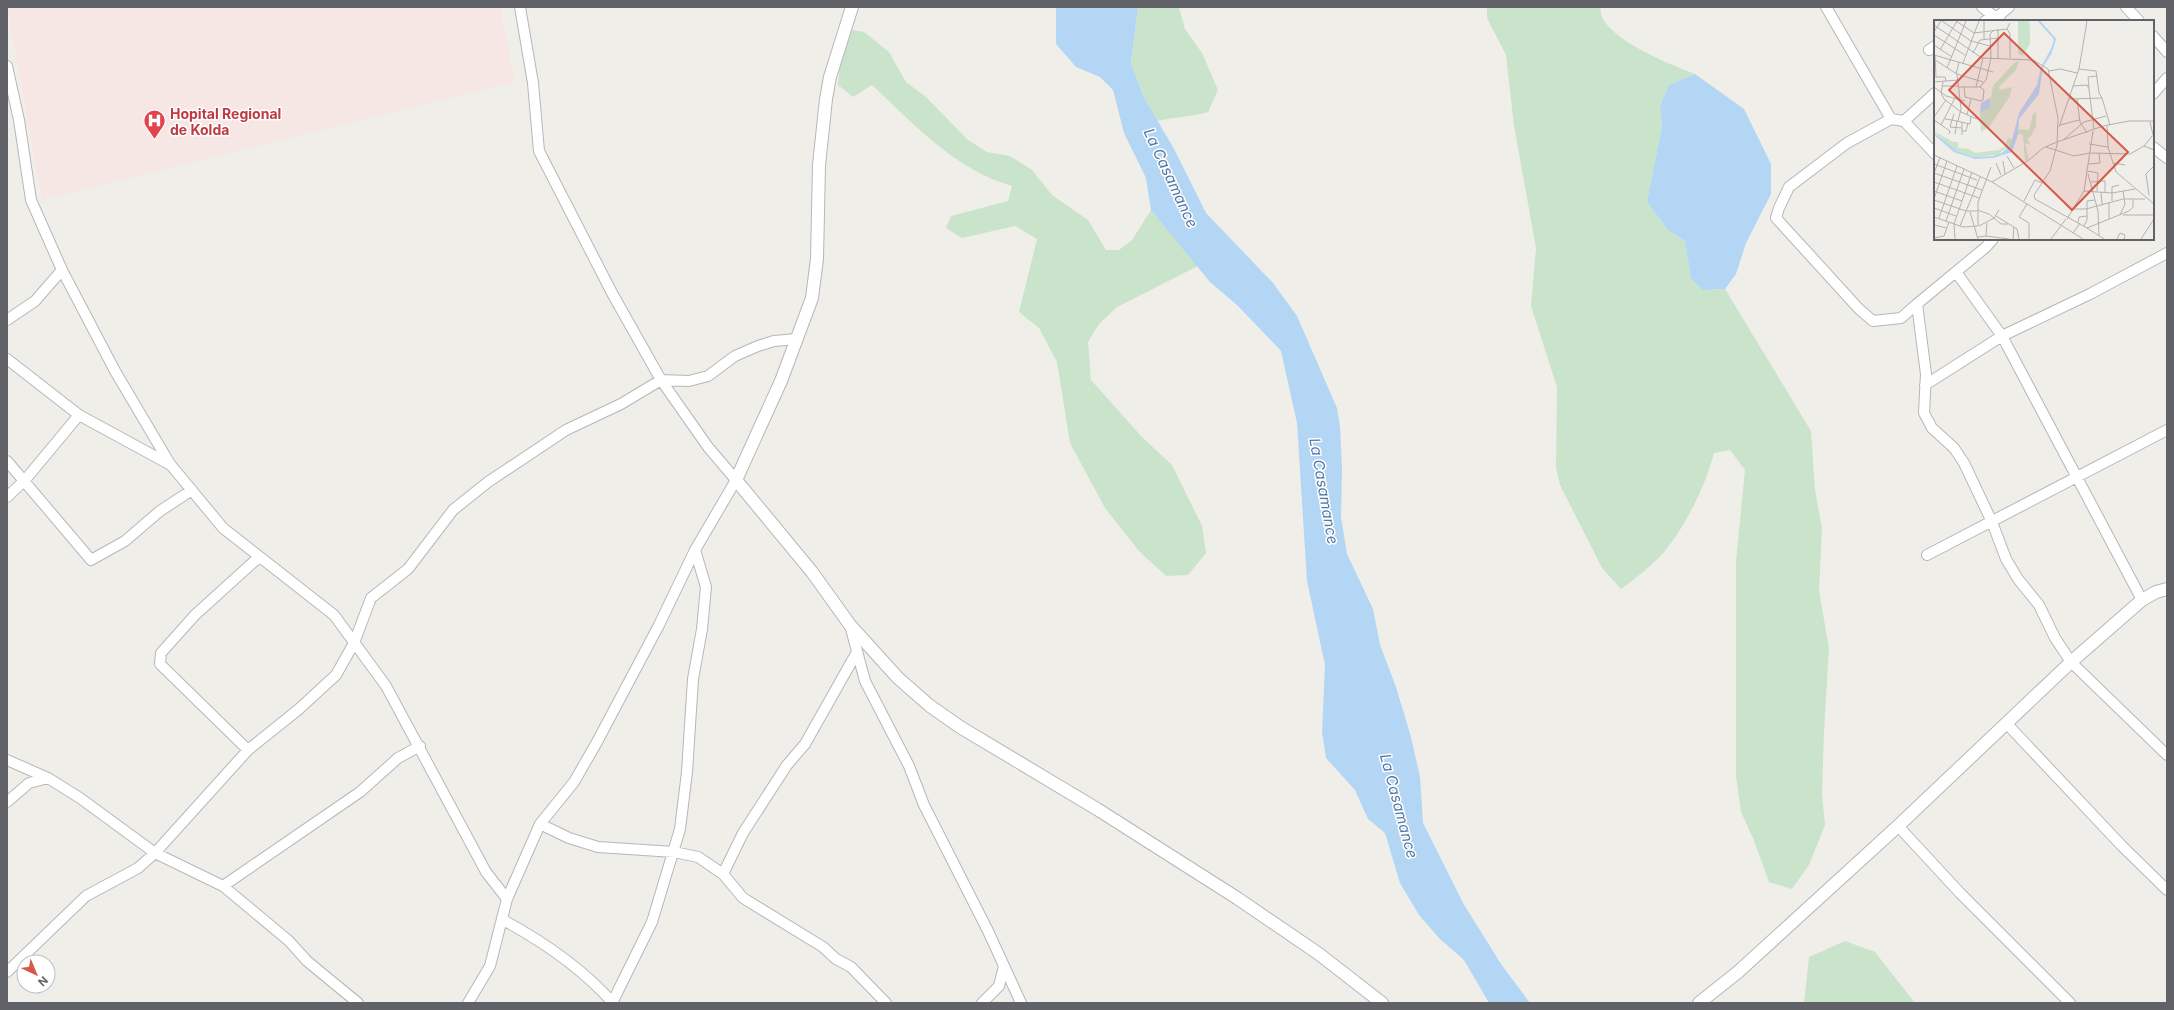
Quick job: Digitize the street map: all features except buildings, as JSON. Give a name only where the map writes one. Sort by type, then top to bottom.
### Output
[{"type":"street","points":[[520,7],[533,83],[539,151],[612,293],[661,380],[708,447],[812,572],[850,625],[898,678],[936,710],[1237,898],[1325,958],[1382,1003]]},
{"type":"street","points":[[468,1003],[490,966],[503,920],[507,899],[540,824],[574,782],[598,742],[659,625],[695,550],[736,480],[781,381],[812,298],[815,280],[819,165],[826,99],[830,77],[852,7]]},
{"type":"street","points":[[1826,7],[1891,119]]},
{"type":"street","points":[[1982,7],[1998,20],[2009,7]]},
{"type":"street","points":[[2126,7],[2138,20]]},
{"type":"street","points":[[2154,37],[2167,52]]},
{"type":"street","points":[[7,66],[19,120],[31,200],[62,270],[115,372],[170,464],[224,528],[259,558],[334,615],[386,686],[420,746],[486,872],[507,899]]},
{"type":"street","points":[[2154,93],[2167,78]]},
{"type":"street","points":[[1904,121],[1934,94]]},
{"type":"street","points":[[1934,153],[1904,121],[1891,119],[1847,143],[1789,187],[1776,218],[1859,309],[1873,321],[1901,318],[1956,272],[1986,243]]},
{"type":"street","points":[[2154,148],[2167,158]]},
{"type":"street","points":[[1925,385],[2002,336],[2090,294],[2167,253]]},
{"type":"street","points":[[7,320],[35,301],[62,270]]},
{"type":"street","points":[[1956,272],[2002,336],[2142,600]]},
{"type":"street","points":[[1917,304],[1926,374],[1924,413],[1932,428],[1954,448],[1964,463],[1992,522],[2006,559],[2018,579],[2038,605],[2055,638],[2071,662],[2167,755]]},
{"type":"street","points":[[7,972],[86,896],[138,868],[155,853],[248,750],[299,709],[336,675],[354,643],[371,598],[408,569],[453,510],[488,482],[566,430],[621,404],[661,380],[689,381],[708,376],[735,356],[758,346],[774,341],[797,339]]},
{"type":"street","points":[[7,359],[79,415],[170,464]]},
{"type":"street","points":[[7,497],[25,480],[79,415]]},
{"type":"street","points":[[1927,555],[2167,430]]},
{"type":"street","points":[[7,461],[25,480],[91,560],[125,541],[160,510],[192,490]]},
{"type":"street","points":[[503,920],[549,947],[592,981],[613,1003],[652,922],[680,829],[687,772],[693,679],[702,629],[706,588],[695,550]]},
{"type":"street","points":[[248,750],[160,664],[161,654],[194,615],[259,558]]},
{"type":"street","points":[[1699,1003],[1738,972],[1898,826],[2008,724],[2071,662],[2142,600],[2156,592],[2167,589]]},
{"type":"street","points":[[850,625],[865,681],[909,766],[924,804],[982,918],[1021,1003]]},
{"type":"street","points":[[723,874],[743,833],[787,765],[805,744],[857,652]]},
{"type":"street","points":[[2008,724],[2122,846],[2167,890]]},
{"type":"street","points":[[223,886],[360,792],[398,758],[420,746]]},
{"type":"street","points":[[7,760],[48,778],[80,798],[155,853],[223,886],[290,941],[307,961],[358,1003]]},
{"type":"street","points":[[7,802],[29,783],[48,778]]},
{"type":"street","points":[[540,824],[569,838],[598,847],[674,852],[698,857],[723,874],[743,898],[823,948],[836,960],[851,967],[886,1003]]},
{"type":"street","points":[[1898,826],[1960,892],[2070,1003]]},
{"type":"street","points":[[982,1003],[999,986],[1004,966]]},
{"type":"shaded area","name":"Hopital Regional de Kolda","points":[[7,7],[500,7],[515,82],[42,200]]},
{"type":"green space","points":[[1138,7],[1179,7],[1185,29],[1202,53],[1218,90],[1208,112],[1157,121],[1144,98],[1131,63]]},
{"type":"green space","points":[[1487,7],[1600,7],[1603,19],[1609,28],[1619,36],[1644,52],[1695,74],[1669,85],[1660,106],[1662,126],[1647,202],[1668,230],[1685,241],[1691,279],[1702,290],[1725,289],[1811,431],[1815,490],[1822,528],[1819,591],[1829,648],[1822,794],[1825,825],[1809,865],[1792,889],[1769,882],[1753,838],[1741,812],[1736,776],[1736,561],[1745,470],[1730,450],[1714,453],[1706,479],[1688,517],[1665,551],[1644,571],[1621,589],[1602,568],[1560,485],[1556,468],[1557,387],[1531,306],[1536,248],[1514,126],[1506,55],[1487,18]]},
{"type":"green space","points":[[852,30],[864,32],[889,52],[906,82],[926,97],[968,140],[987,152],[1010,156],[1032,170],[1052,195],[1088,220],[1106,250],[1119,250],[1132,240],[1151,210],[1198,266],[1117,307],[1099,324],[1088,342],[1091,380],[1142,437],[1172,465],[1202,526],[1206,553],[1188,575],[1166,576],[1139,551],[1105,508],[1070,443],[1057,362],[1039,328],[1019,312],[1037,239],[1015,226],[962,238],[946,228],[951,216],[1008,201],[1012,186],[972,169],[954,157],[920,130],[872,85],[853,97],[838,85],[840,63]]},
{"type":"green space","points":[[1845,941],[1875,952],[1915,1003],[1804,1003],[1809,957]]},
{"type":"water","name":"La Casamance","points":[[1056,7],[1138,7],[1131,63],[1144,98],[1173,147],[1206,213],[1273,283],[1297,316],[1337,408],[1340,426],[1342,468],[1341,517],[1347,554],[1373,609],[1380,645],[1396,687],[1411,737],[1420,777],[1423,823],[1463,903],[1501,964],[1530,1003],[1489,1003],[1464,960],[1439,938],[1419,915],[1400,883],[1385,833],[1368,819],[1355,790],[1326,758],[1322,732],[1325,665],[1307,581],[1297,423],[1281,351],[1237,305],[1210,282],[1151,210],[1146,178],[1124,133],[1113,90],[1100,77],[1076,67],[1056,44]]},
{"type":"water","points":[[1695,74],[1744,109],[1771,164],[1771,194],[1746,243],[1736,274],[1725,289],[1702,290],[1691,279],[1685,241],[1668,230],[1647,202],[1662,126],[1660,106],[1669,85]]},
{"type":"place","name":"Hopital Regional de Kolda","points":[[155,140]]}]
